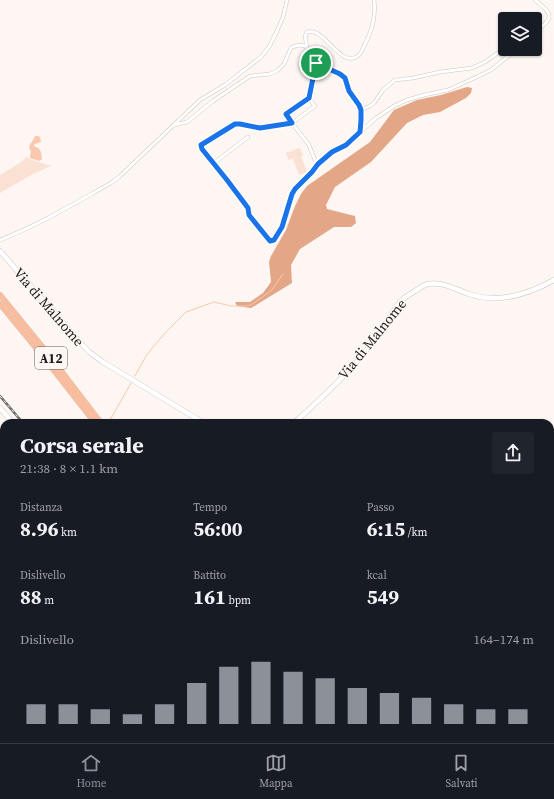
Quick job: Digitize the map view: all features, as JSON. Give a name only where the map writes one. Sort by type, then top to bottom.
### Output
[{"type":"highway","name":"A12","points":[[0,296],[49,355],[98,419]]},
{"type":"highway","name":"A12","points":[[0,304],[92,419]]},
{"type":"street","points":[[0,240],[32,226],[114,182],[120,177],[200,100],[230,81],[265,54],[272,43],[280,24],[287,0]]},
{"type":"street","points":[[360,132],[361,110],[349,91],[344,77],[316,63],[307,48],[305,36],[307,32],[312,32],[322,37],[341,55],[350,58],[358,56],[369,37],[375,12],[374,0]]},
{"type":"street","points":[[535,0],[550,13],[548,21],[542,27]]},
{"type":"street","points":[[174,125],[188,121],[203,108],[250,76],[268,74],[277,71],[283,65],[290,50],[294,46],[301,45],[307,48]]},
{"type":"street","points":[[361,110],[373,104],[383,90],[394,81],[440,72],[472,68],[485,62],[498,53]]},
{"type":"street","points":[[309,98],[316,106],[292,123],[260,128],[236,124],[232,125],[201,145],[202,149],[247,207],[249,215],[271,241],[274,240],[280,229],[294,190],[302,180],[332,152],[346,145],[376,118],[394,106],[424,95],[448,90],[481,76],[508,56]]},
{"type":"street","points":[[316,63],[309,98],[286,114],[309,145],[315,161],[318,164]]},
{"type":"street","points":[[214,163],[248,137]]},
{"type":"street","name":"Via di Malnome","points":[[0,251],[90,352],[103,362],[197,419]]},
{"type":"street","name":"Via di Malnome","points":[[299,419],[320,400],[352,367],[382,331],[392,312],[401,301],[428,284],[438,284],[485,298],[498,298],[512,296],[531,290],[554,280]]},
{"type":"street","points":[[0,408],[10,419]]},
{"type":"shaded area","points":[[467,87],[472,88],[471,93],[466,98],[440,112],[423,115],[407,123],[371,162],[335,187],[326,205],[327,209],[355,216],[356,223],[351,227],[334,227],[300,249],[291,265],[292,283],[251,308],[237,306],[235,302],[250,302],[263,293],[271,282],[269,262],[271,256],[286,230],[301,194],[307,186],[370,142],[394,110],[417,100],[441,95]]},
{"type":"shaded area","points":[[35,136],[40,137],[41,142],[34,145],[41,152],[42,159],[39,161],[30,158],[31,152],[29,148]]},
{"type":"shaded area","points":[[300,148],[303,155],[301,156],[307,172],[299,175],[293,159],[300,156],[289,160],[286,153]]},
{"type":"shaded area","points":[[26,157],[51,166],[31,175],[0,193],[0,175],[20,163]]},
{"type":"waterway","points":[[135,376],[146,356],[153,347],[186,312],[214,302],[231,306],[251,305],[272,290],[283,274]]},
{"type":"waterway","points":[[111,419],[131,383]]},
{"type":"railway","points":[[0,396],[20,419]]},
{"type":"route","points":[[316,63],[324,68],[340,74],[345,78],[349,91],[361,110],[360,132],[346,145],[332,152],[302,180],[292,194],[280,229],[274,240],[270,241],[249,215],[247,207],[202,149],[201,145],[235,124],[260,128],[292,123],[286,114],[309,98],[316,63]]}]
